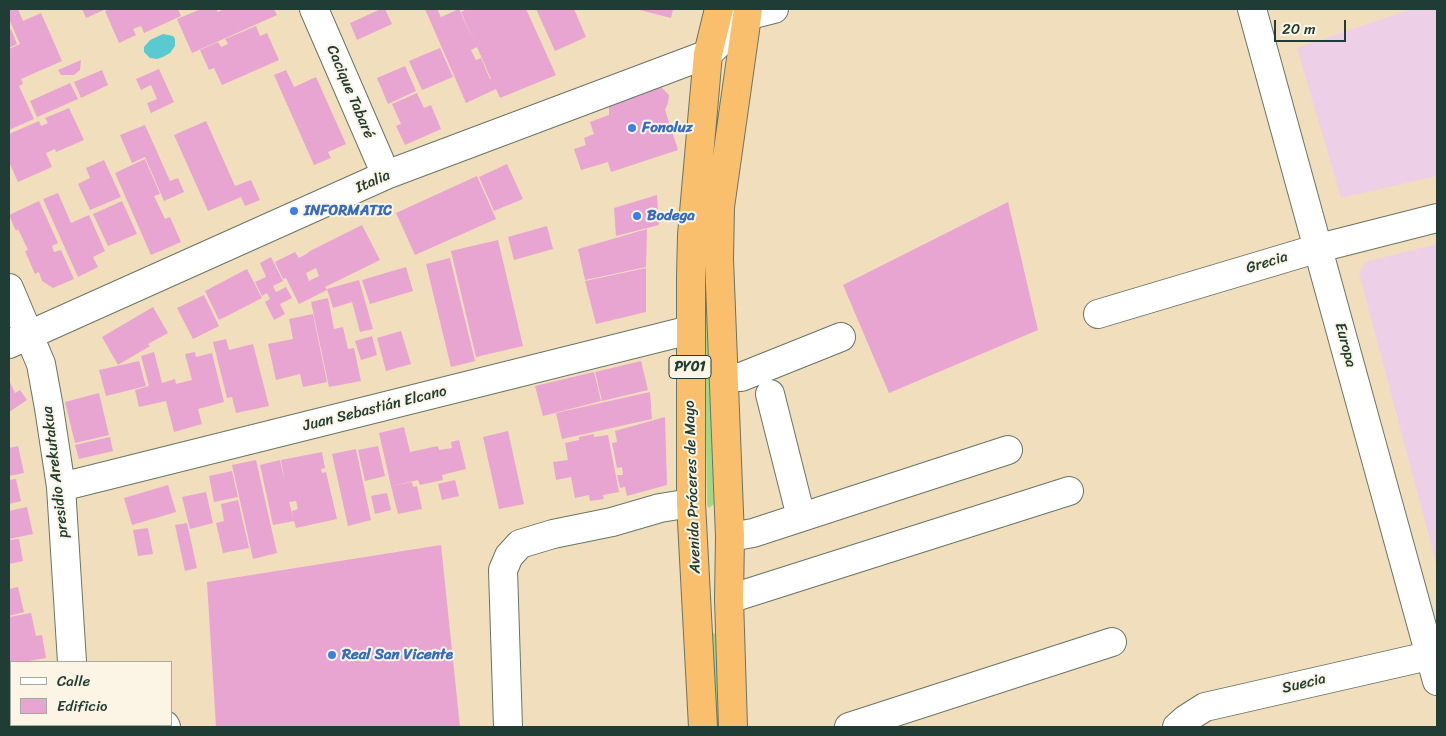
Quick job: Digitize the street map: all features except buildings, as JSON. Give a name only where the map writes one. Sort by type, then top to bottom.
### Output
[{"type":"highway","name":"Avenida Próceres de Mayo","points":[[703,727],[691,502],[690,330],[692,235],[708,54],[737,15]]},
{"type":"highway","name":"PY01","points":[[734,727],[729,599],[730,537],[725,377],[719,259],[720,206],[737,15]]},
{"type":"street","name":"Cacique Tabaré","points":[[314,9],[386,175]]},
{"type":"street","points":[[737,15],[774,9]]},
{"type":"street","name":"Europa","points":[[1252,9],[1435,664]]},
{"type":"street","name":"Italia","points":[[19,339],[386,175],[708,54]]},
{"type":"street","name":"Grecia","points":[[1098,314],[1319,248],[1437,218]]},
{"type":"street","name":"presidio Arekutakua","points":[[9,288],[19,339],[41,364],[50,408],[61,487],[72,661]]},
{"type":"street","name":"Juan Sebastián Elcano","points":[[61,487],[690,330]]},
{"type":"street","points":[[725,377],[742,377],[841,337]]},
{"type":"street","points":[[770,394],[801,517]]},
{"type":"street","points":[[730,537],[753,533],[1008,450]]},
{"type":"street","points":[[729,599],[1069,491]]},
{"type":"street","points":[[508,727],[503,570],[509,556],[520,544],[553,534],[612,522],[660,508],[691,502]]},
{"type":"street","points":[[849,727],[1112,642]]},
{"type":"street","name":"Suecia","points":[[1177,727],[1205,707],[1435,664]]},
{"type":"shaded area","points":[[1411,9],[1437,9],[1437,176],[1341,198],[1297,48]]},
{"type":"shaded area","points":[[1437,244],[1437,567],[1359,273],[1365,262]]},
{"type":"green space","points":[[733,38],[709,228],[714,504],[709,508],[707,505],[703,228]]},
{"type":"green space","points":[[711,631],[716,635],[720,727],[713,727]]},
{"type":"water","points":[[163,34],[173,36],[175,46],[170,53],[163,57],[157,59],[150,58],[144,52],[144,47],[150,40]]},
{"type":"place","name":"Fonoluz","points":[[632,128]]},
{"type":"place","name":"INFORMATIC","points":[[294,211]]},
{"type":"place","name":"Bodega","points":[[637,216]]},
{"type":"place","name":"Real San Vicente","points":[[332,655]]}]
